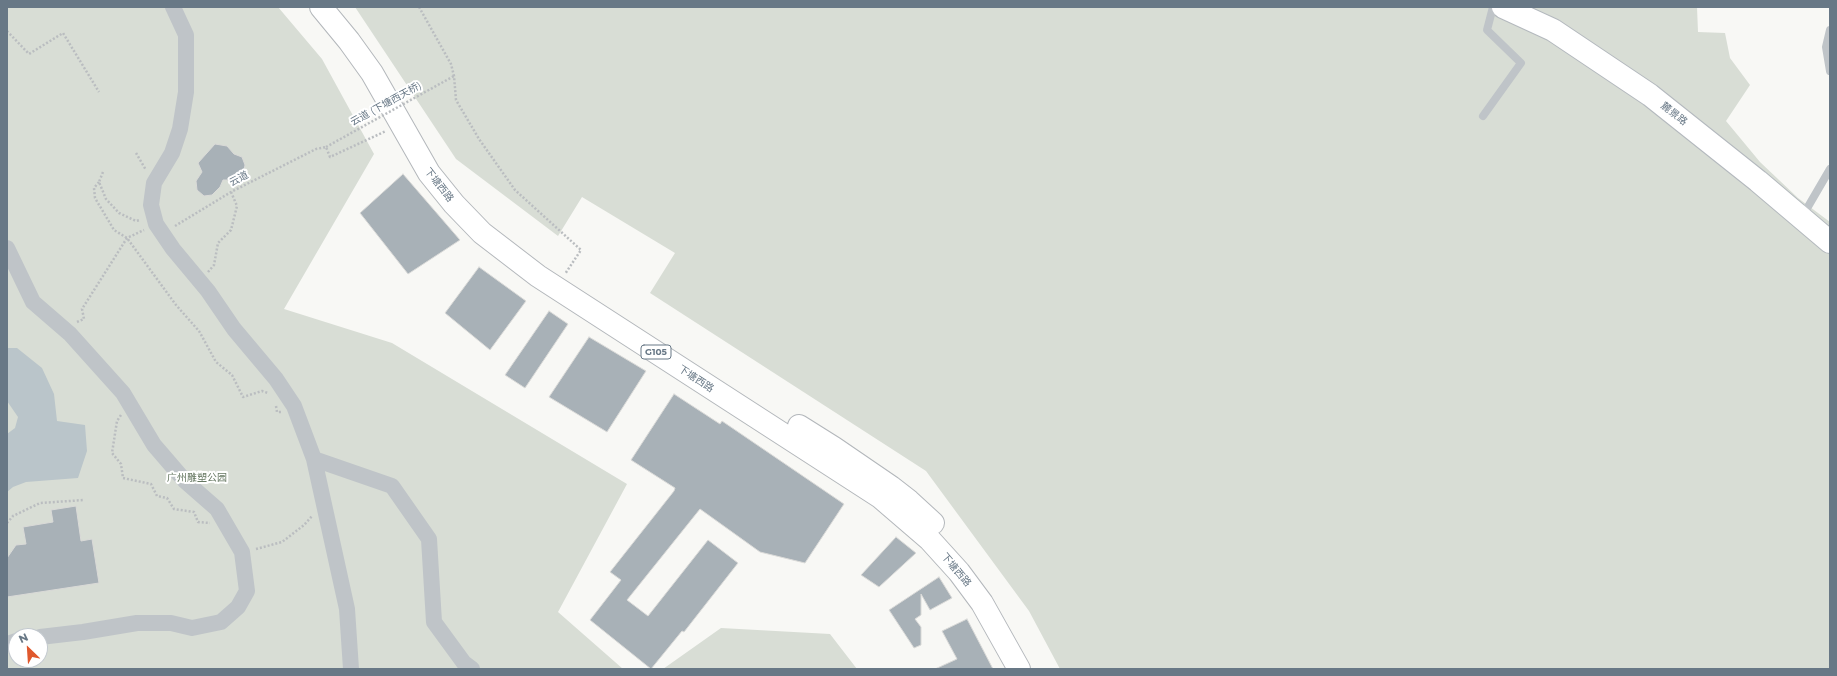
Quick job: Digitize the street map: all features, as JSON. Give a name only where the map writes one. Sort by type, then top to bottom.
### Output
[{"type":"main road","name":"下塘西路","points":[[321,7],[362,60],[382,91],[429,173],[467,218],[496,246],[538,276],[880,497],[917,528],[944,554],[972,589],[995,624],[1020,669]]},
{"type":"main road","name":"下塘西路","points":[[341,7],[375,51],[431,150],[452,180],[501,230],[564,276],[834,448],[909,501],[944,534],[981,577],[996,600],[1034,669]]},
{"type":"main road","name":"麓景路","points":[[1503,7],[1554,30],[1650,95],[1758,180],[1830,242]]},
{"type":"street","points":[[173,7],[186,35],[186,92],[180,129],[172,153],[154,183],[151,205],[158,225],[208,291],[234,329],[276,379],[294,406],[314,458],[347,609],[351,669]]},
{"type":"street","points":[[7,248],[33,302],[70,334],[123,393],[154,445],[185,481],[217,509],[242,552],[247,591],[238,607],[221,622],[192,628],[171,623],[137,623],[48,637]]},
{"type":"street","points":[[314,458],[392,486],[429,539],[434,622],[464,663],[472,669]]},
{"type":"lane","points":[[1482,116],[1521,63],[1487,30],[1493,7]]},
{"type":"lane","points":[[1830,30],[1826,47],[1830,71]]},
{"type":"lane","points":[[1802,218],[1830,169]]},
{"type":"path","points":[[419,7],[451,64],[454,76],[456,100],[479,139],[515,190],[581,250],[564,276]]},
{"type":"path","points":[[7,31],[29,54],[63,33],[99,92]]},
{"type":"path","name":"云道 (下塘西天桥)","points":[[326,147],[454,76]]},
{"type":"path","points":[[326,147],[330,157],[400,124]]},
{"type":"path","name":"云道","points":[[158,225],[176,225],[231,192],[316,149],[326,147]]},
{"type":"path","points":[[103,172],[99,182],[94,188],[95,198],[114,230],[127,238],[176,305],[199,331],[216,362],[232,375],[243,398]]},
{"type":"path","points":[[99,182],[106,199],[119,213],[136,221],[158,225]]},
{"type":"path","points":[[200,281],[214,265],[218,243],[231,230],[237,206],[231,192]]},
{"type":"path","points":[[80,328],[75,322],[84,319],[82,309],[127,238],[158,225]]},
{"type":"path","points":[[129,404],[117,421],[112,453],[121,464],[123,478],[150,484],[157,496],[167,498],[174,509],[194,512],[198,522],[214,524],[222,518]]},
{"type":"path","points":[[7,523],[14,516],[40,504],[84,500]]},
{"type":"path","points":[[242,552],[282,542],[304,525],[323,504]]},
{"type":"green space","name":"广州雕塑公园","points":[[7,7],[278,7],[322,59],[374,154],[284,309],[392,343],[627,484],[558,612],[623,669],[7,669]]},
{"type":"green space","points":[[355,7],[1697,7],[1698,32],[1725,33],[1730,58],[1750,85],[1726,121],[1760,162],[1798,198],[1830,222],[1830,669],[1060,669],[1029,611],[926,471],[650,293],[675,253],[582,197],[558,236],[456,159]]},
{"type":"green space","points":[[721,628],[830,634],[857,669],[663,669]]},
{"type":"shaded area","points":[[7,348],[17,348],[42,368],[54,394],[57,421],[85,425],[87,451],[78,478],[26,482],[13,487],[7,492],[7,434],[15,428],[18,417],[7,401]]},
{"type":"building","points":[[215,144],[227,146],[234,154],[242,157],[245,165],[243,175],[236,180],[223,180],[220,187],[212,195],[204,196],[197,190],[196,181],[202,172],[198,163]]},
{"type":"building","points":[[403,174],[460,240],[408,274],[360,213]]},
{"type":"building","points":[[479,267],[526,301],[490,350],[445,313]]},
{"type":"building","points":[[549,311],[568,324],[525,388],[505,375]]},
{"type":"building","points":[[589,337],[646,371],[607,432],[549,397]]},
{"type":"building","points":[[674,394],[720,424],[722,421],[844,504],[805,563],[760,552],[700,509],[627,600],[648,616],[708,540],[738,563],[684,632],[682,631],[651,669],[590,620],[621,580],[610,572],[674,491],[675,488],[631,460]]},
{"type":"building","points":[[76,506],[81,541],[92,539],[99,583],[7,597],[7,558],[16,545],[26,544],[23,527],[53,522],[51,510]]},
{"type":"building","points":[[896,537],[916,553],[879,587],[861,575]]},
{"type":"building","points":[[939,577],[952,598],[930,610],[921,594],[921,615],[915,619],[921,627],[921,645],[914,648],[889,610]]},
{"type":"building","points":[[967,619],[993,669],[935,669],[957,659],[942,631]]}]
